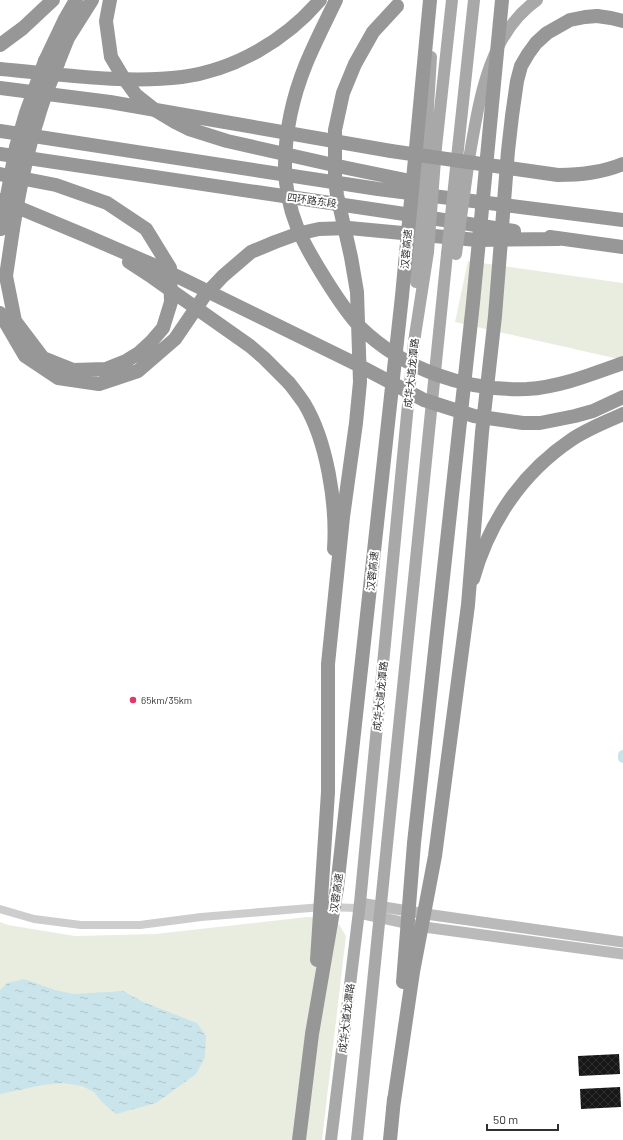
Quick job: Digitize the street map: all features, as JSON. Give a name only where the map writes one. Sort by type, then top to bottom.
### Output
[{"type":"highway","points":[[0,45],[23,28],[53,0]]},
{"type":"highway","points":[[0,174],[56,185],[107,203],[146,229],[170,268],[171,302],[163,328],[140,353],[126,361],[106,369],[73,370],[43,358],[15,321],[6,276],[5,232],[16,147],[26,113],[51,62],[65,19],[76,0]]},
{"type":"highway","points":[[51,62],[92,0]]},
{"type":"highway","points":[[110,0],[106,20],[111,57],[122,78],[136,94],[155,110],[189,129],[227,141],[347,168],[564,212]]},
{"type":"highway","points":[[0,69],[106,78],[147,79],[183,77],[198,74],[230,64],[264,47],[300,21],[320,0]]},
{"type":"highway","points":[[336,0],[306,64],[297,90],[289,120],[285,167],[290,205],[297,231],[317,266],[343,306],[366,332],[399,357],[423,369],[458,382],[492,387],[528,388],[560,384],[623,363]]},
{"type":"highway","points":[[328,664],[343,516],[360,382],[357,292],[337,195],[335,130],[343,93],[355,64],[373,32],[404,0]]},
{"type":"highway","name":"汉蓉高速","points":[[299,1140],[312,1034],[338,880],[402,296],[430,0]]},
{"type":"highway","points":[[390,1140],[414,844],[473,310],[502,0]]},
{"type":"highway","points":[[393,1108],[413,972],[435,856],[468,605],[482,432],[495,316],[510,130],[517,81],[521,66],[536,43],[547,33],[570,20],[585,17],[597,16],[623,21]]},
{"type":"highway","points":[[0,88],[110,102],[391,151],[558,175],[595,173],[623,164]]},
{"type":"highway","name":"四环路东段","points":[[0,131],[378,189],[623,220]]},
{"type":"highway","name":"四环路东段","points":[[0,154],[418,216],[559,239],[623,247]]},
{"type":"highway","points":[[0,200],[98,240],[158,267],[356,364],[424,400],[474,416],[540,423],[593,411],[623,397]]},
{"type":"highway","points":[[47,220],[114,253],[152,277],[200,310],[264,358],[289,383],[304,403],[316,427],[332,494],[335,538],[328,664],[328,792],[312,1034]]},
{"type":"highway","points":[[0,313],[25,356],[58,378],[99,384],[138,371],[175,339],[205,295],[223,276],[246,256],[275,242],[297,234],[319,229],[349,228],[477,240],[559,239]]},
{"type":"highway","points":[[468,605],[473,580],[486,542],[501,512],[521,484],[545,460],[572,440],[586,431],[623,414]]},
{"type":"main road","points":[[431,144],[434,0]]},
{"type":"main road","points":[[431,144],[452,0]]},
{"type":"main road","points":[[357,1140],[438,352],[452,254],[463,158],[474,0]]},
{"type":"main road","points":[[463,158],[477,113],[488,69],[496,50],[509,29],[526,8],[537,0]]},
{"type":"main road","name":"成华大道龙潭路","points":[[331,1140],[359,908],[423,248],[431,144]]},
{"type":"street","points":[[0,909],[34,919],[81,925],[140,925],[201,917],[322,907],[359,908],[380,912],[424,927],[623,954]]},
{"type":"street","points":[[380,912],[426,914],[623,942]]},
{"type":"shaded area","points":[[468,261],[623,283],[623,360],[455,322]]},
{"type":"shaded area","points":[[307,917],[335,918],[346,936],[322,1140],[0,1140],[0,922],[8,925],[75,936],[155,934]]},
{"type":"water","points":[[24,979],[55,990],[74,994],[123,991],[143,1002],[197,1023],[206,1036],[205,1057],[196,1074],[156,1103],[116,1114],[103,1103],[94,1092],[82,1086],[63,1083],[43,1085],[0,1094],[0,990],[7,983]]},
{"type":"building","points":[[619,1054],[620,1074],[579,1076],[578,1056]]},
{"type":"building","points":[[620,1087],[621,1107],[581,1109],[580,1089]]},
{"type":"place","name":"65km/35km","points":[[133,700]]}]
